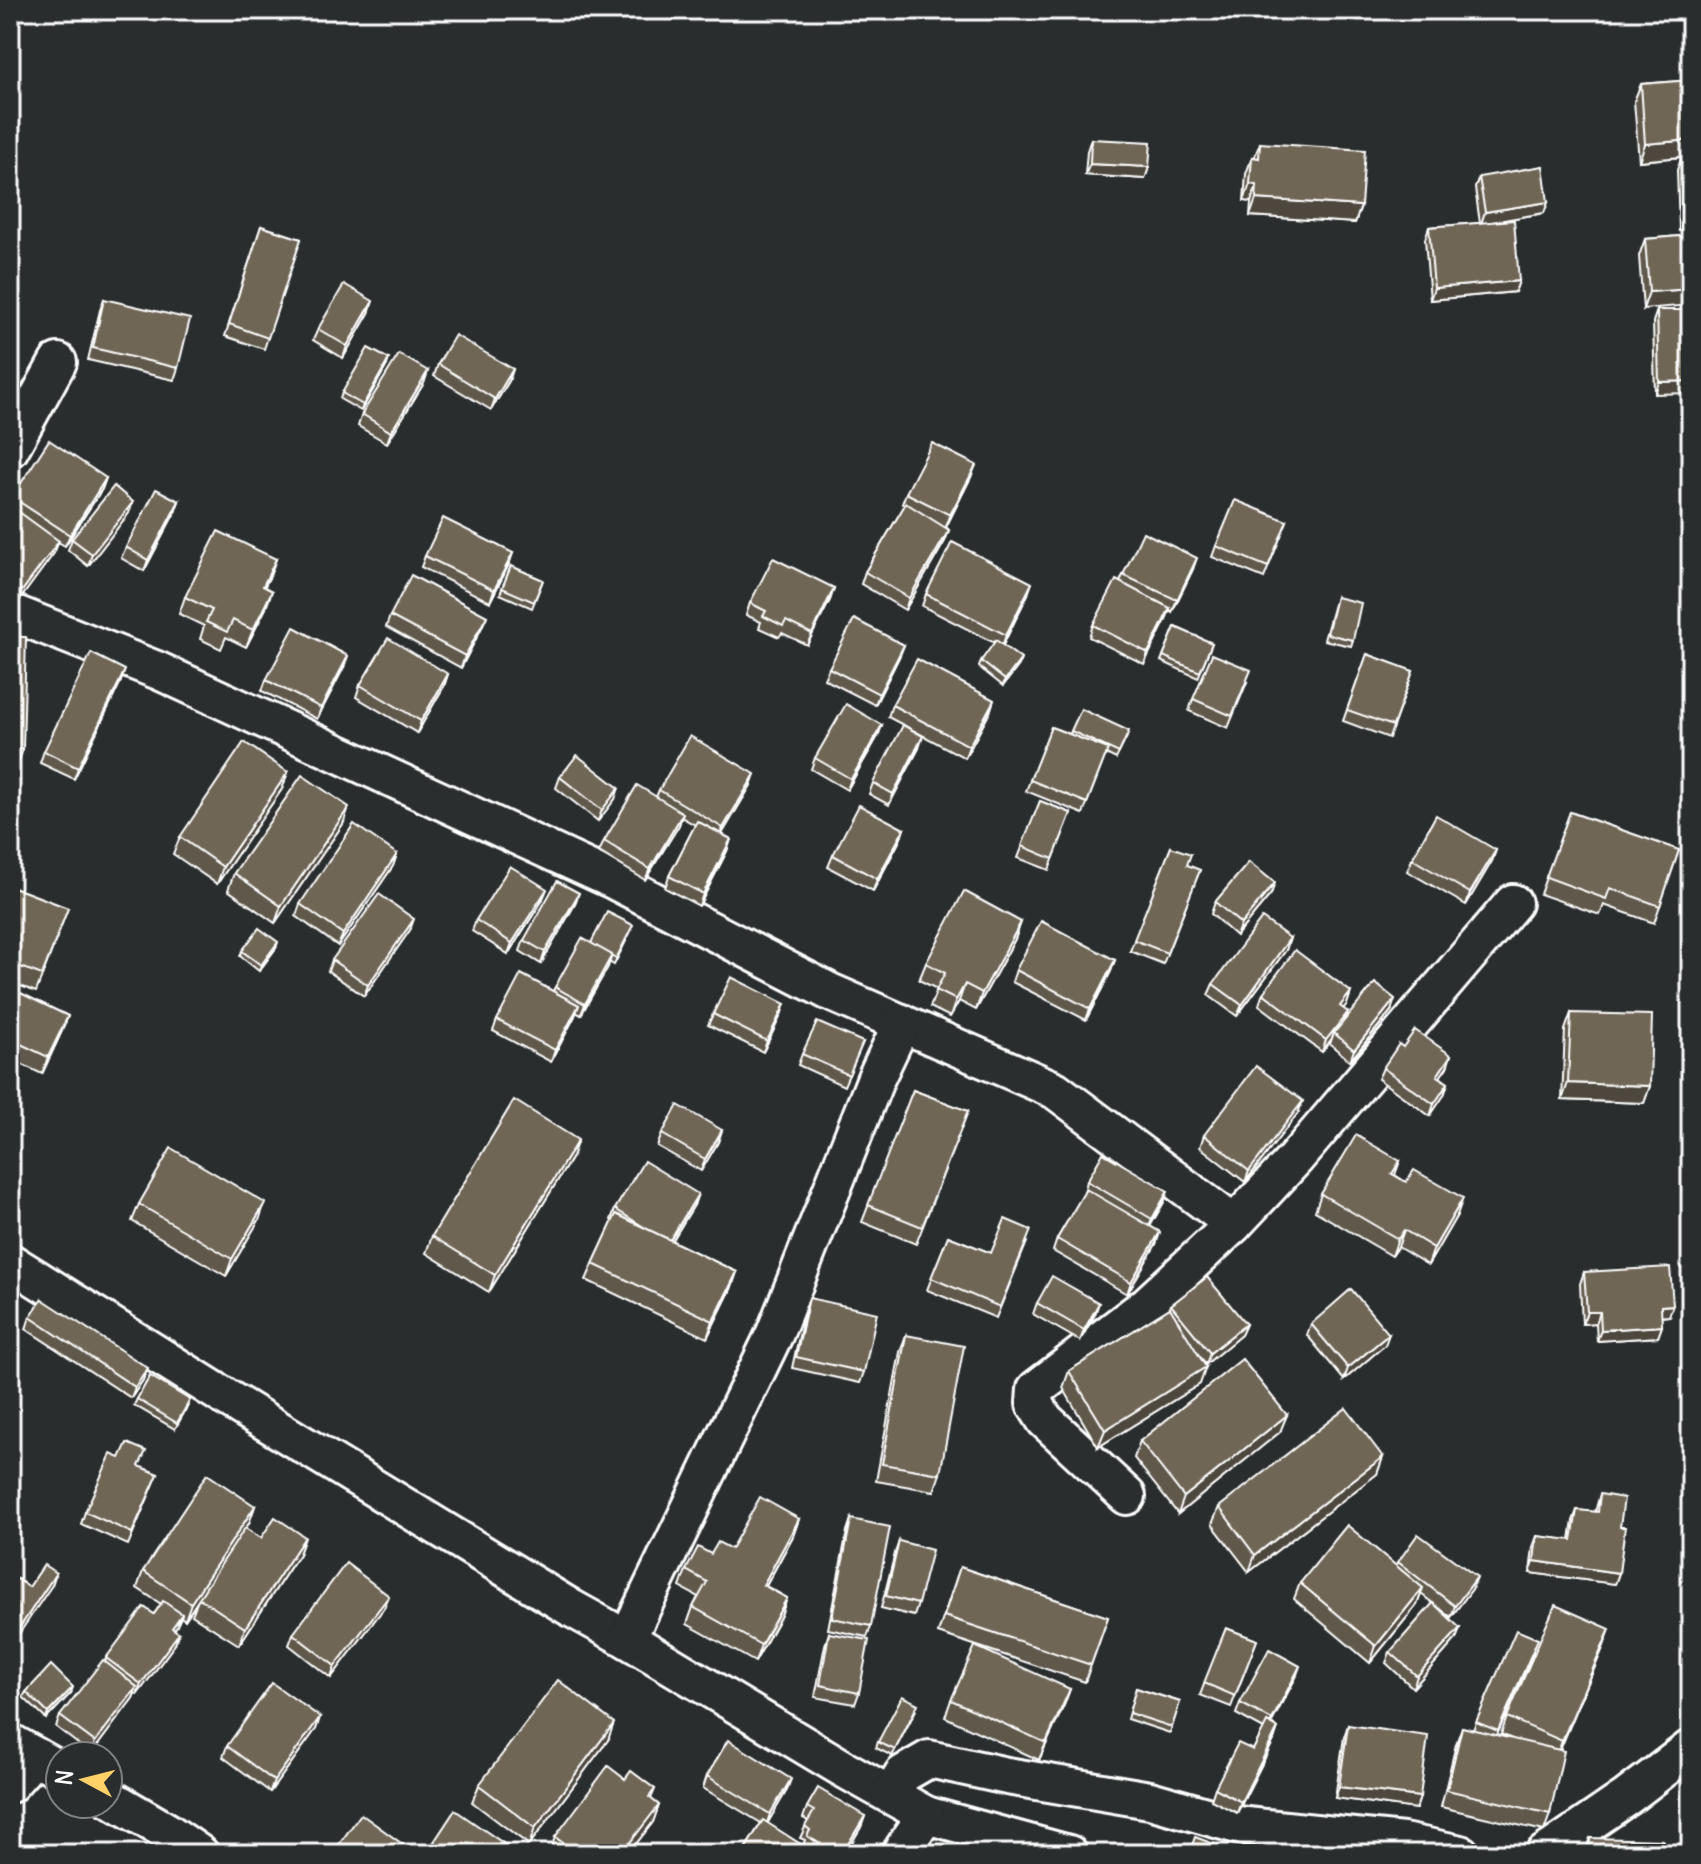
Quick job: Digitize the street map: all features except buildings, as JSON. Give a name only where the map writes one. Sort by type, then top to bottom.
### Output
[{"type":"street","points":[[10,449],[58,362]]},
{"type":"street","points":[[10,612],[159,671],[601,874],[830,992],[1055,1090],[1234,1224]]},
{"type":"street","points":[[1127,1496],[1045,1420],[1035,1404],[1036,1389],[1148,1304],[1234,1224],[1295,1159],[1513,903]]},
{"type":"street","points":[[627,1639],[775,1333],[876,1078],[902,1023]]},
{"type":"street","points":[[10,1262],[516,1574],[890,1795],[926,1815],[1069,1854]]},
{"type":"street","points":[[1544,1854],[1691,1748]]},
{"type":"street","points":[[10,1784],[35,1756]]},
{"type":"street","points":[[890,1795],[903,1774],[929,1759],[1007,1776],[1150,1800],[1237,1825],[1403,1842],[1461,1854]]},
{"type":"street","points":[[124,1806],[200,1854]]},
{"type":"street","points":[[900,1854],[926,1815]]}]
